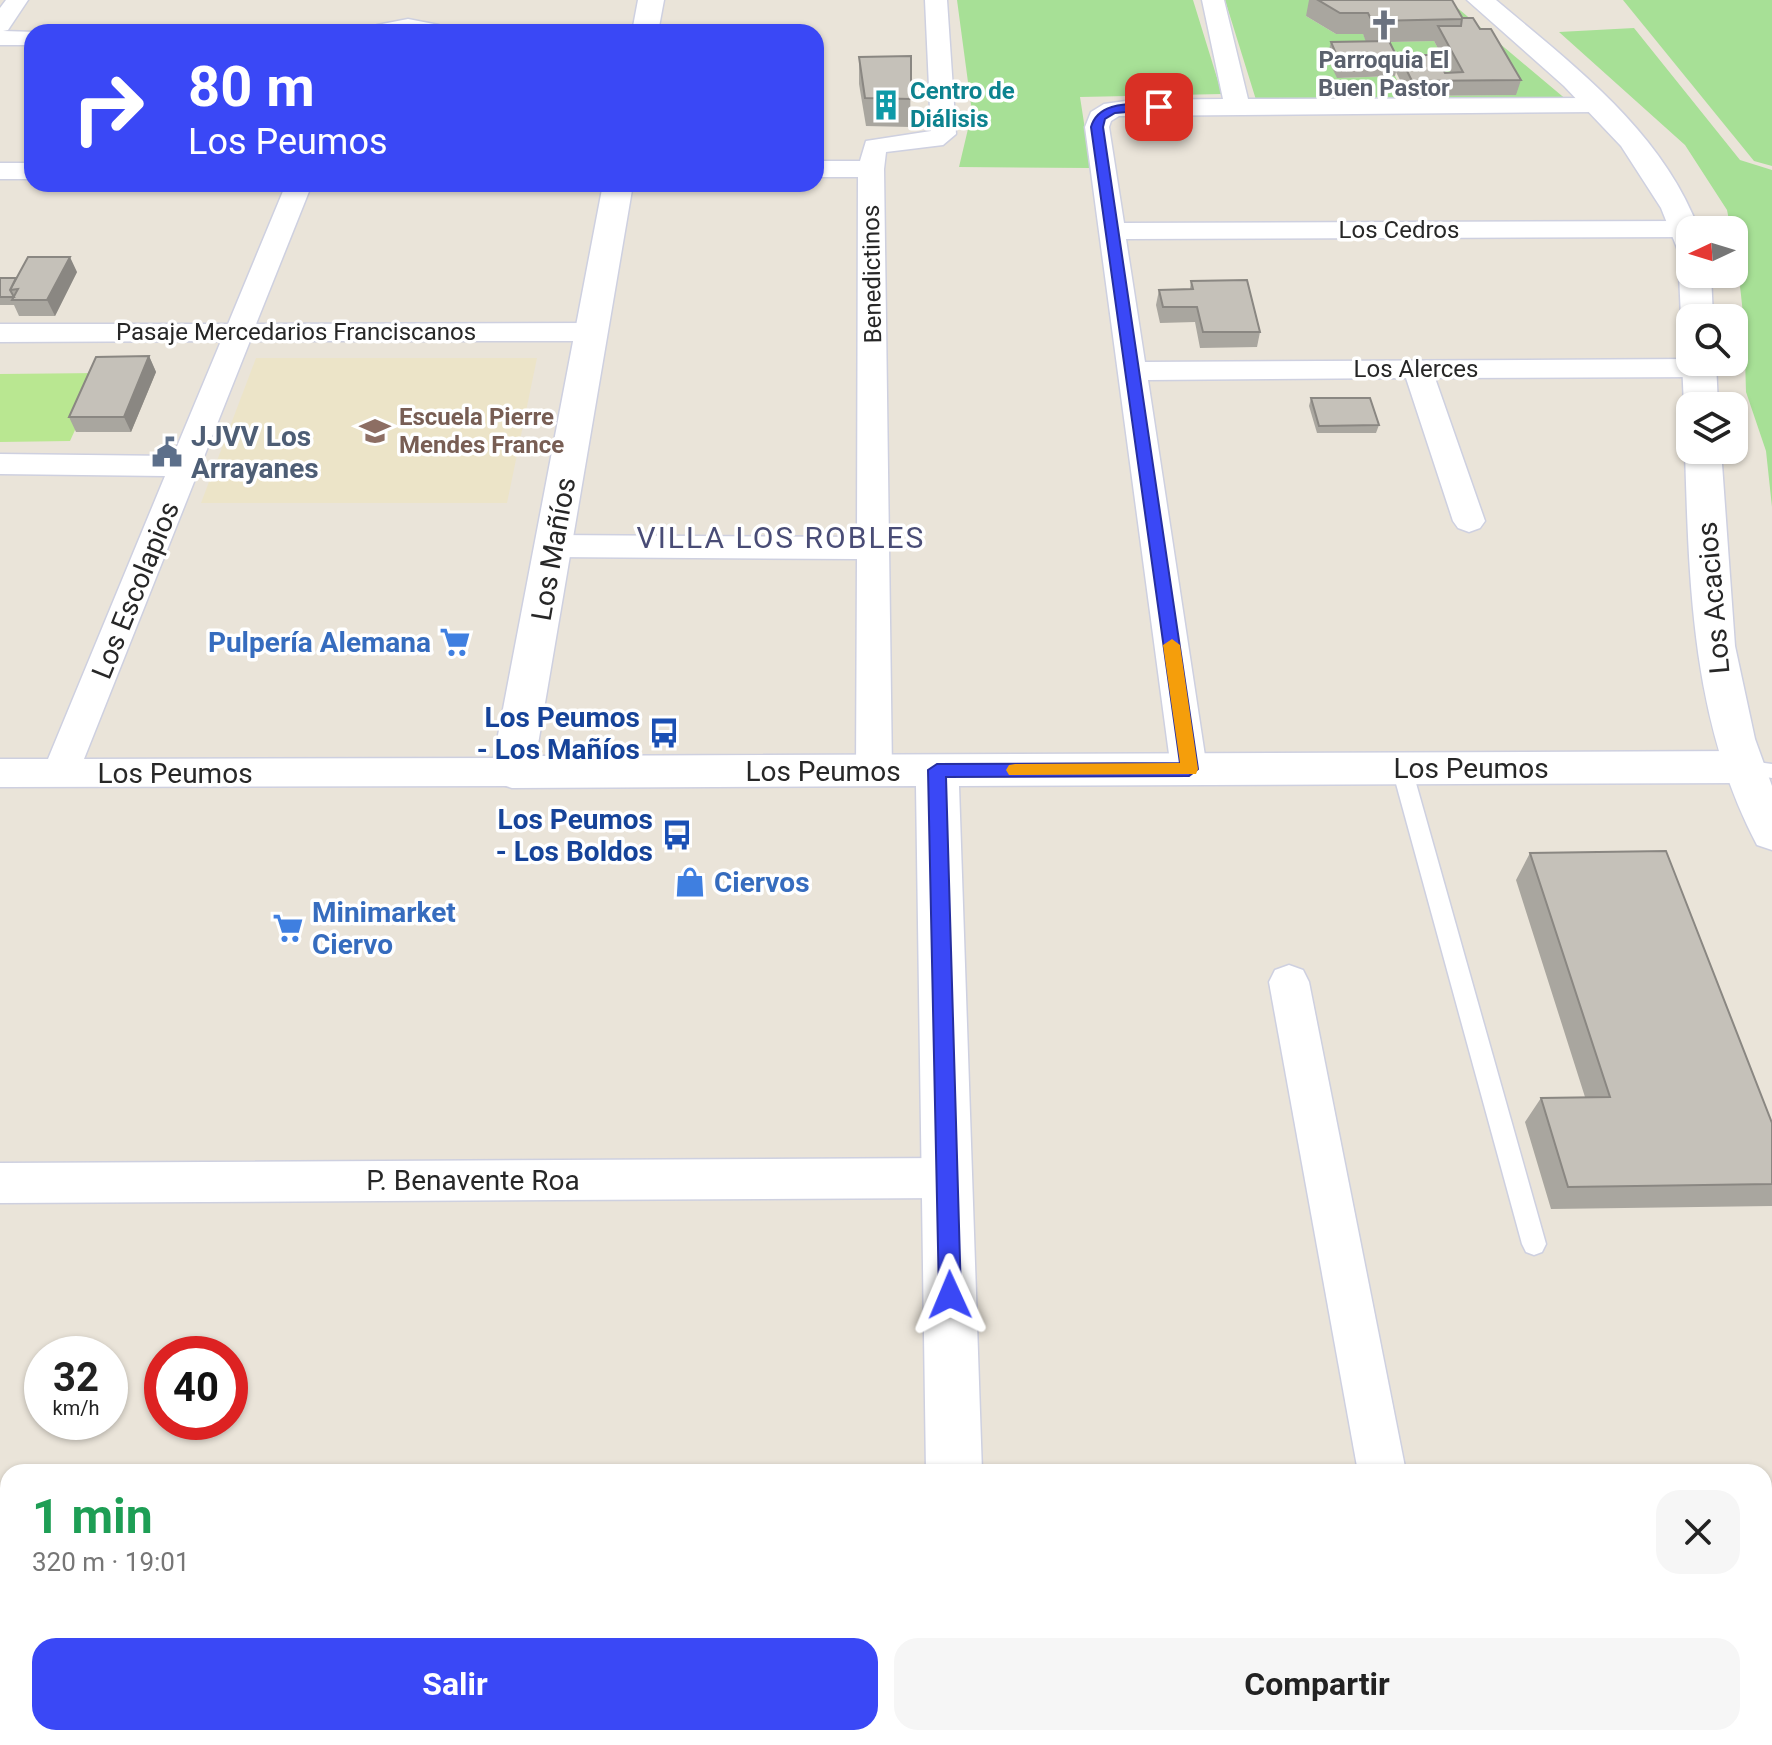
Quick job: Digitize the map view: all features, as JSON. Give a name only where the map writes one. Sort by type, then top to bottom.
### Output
[{"type":"street","points":[[0,25],[17,0]]},
{"type":"street","points":[[646,24],[651,0]]},
{"type":"street","name":"Benedictinos","points":[[874,771],[871,169],[875,146],[934,140],[944,134],[936,0]]},
{"type":"street","points":[[1213,0],[1237,106]]},
{"type":"street","points":[[1480,0],[1597,105],[1647,156],[1680,216]]},
{"type":"street","points":[[0,38],[24,38]]},
{"type":"street","points":[[1189,769],[1097,122],[1105,113],[1123,107],[1597,105]]},
{"type":"street","name":"Benedictinos","points":[[824,169],[871,169]]},
{"type":"street","points":[[0,171],[24,171]]},
{"type":"street","name":"Los Escolapios","points":[[60,773],[296,192]]},
{"type":"street","name":"Los Mañíos","points":[[512,772],[617,192]]},
{"type":"street","name":"Los Cedros","points":[[1112,231],[1676,238]]},
{"type":"street","name":"Pasaje Mercedarios Franciscanos","points":[[0,333],[592,332]]},
{"type":"street","name":"Los Alerces","points":[[1132,371],[1676,365]]},
{"type":"street","points":[[1417,369],[1469,521]]},
{"type":"street","points":[[0,464],[185,466]]},
{"type":"street","name":"Los Acacios","points":[[1704,464],[1710,625],[1719,682],[1757,769],[1772,833]]},
{"type":"street","points":[[553,546],[873,548]]},
{"type":"street","name":"Los Peumos","points":[[0,773],[1757,769]]},
{"type":"street","points":[[937,770],[954,1464]]},
{"type":"street","points":[[1289,982],[1380,1464]]},
{"type":"street","name":"P. Benavente Roa","points":[[0,1183],[947,1178]]},
{"type":"lane","points":[[1402,769],[1534,1244]]},
{"type":"shaded area","name":"Escuela Pierre Mendes France","points":[[256,358],[537,358],[507,503],[201,503]]},
{"type":"green space","points":[[957,0],[1193,0],[1222,94],[1080,97],[1091,168],[959,167],[972,112]]},
{"type":"green space","points":[[1225,0],[1316,0],[1306,16],[1336,34],[1363,34],[1367,42],[1434,41],[1459,87],[1393,70],[1337,78],[1395,76],[1405,96],[1515,95],[1475,44],[1448,0],[1568,101],[1257,103]]},
{"type":"green space","points":[[1623,0],[1772,0],[1772,166],[1754,161]]},
{"type":"green space","points":[[1634,28],[1740,160],[1772,170],[1772,507],[1766,451],[1746,392],[1748,304],[1742,304],[1740,288],[1748,288],[1748,216],[1728,216],[1685,145],[1559,32]]},
{"type":"green space","points":[[101,373],[70,441],[0,442],[0,374]]},
{"type":"building","points":[[1318,0],[1452,0],[1463,19],[1372,21],[1368,13],[1340,13]]},
{"type":"building","points":[[1462,18],[1473,18],[1480,29],[1491,29],[1521,80],[1412,81],[1399,55],[1435,55],[1445,73],[1463,72],[1438,26],[1461,26]]},
{"type":"building","points":[[1389,41],[1399,61],[1340,63],[1331,42]]},
{"type":"building","points":[[911,56],[911,99],[865,98],[859,57]]},
{"type":"building","points":[[28,257],[70,257],[47,300],[12,300],[18,289],[10,290]]},
{"type":"building","points":[[0,278],[16,278],[10,290],[14,297],[0,297]]},
{"type":"building","points":[[1247,280],[1260,332],[1203,332],[1197,307],[1163,307],[1159,290],[1193,289],[1191,281]]},
{"type":"building","points":[[149,356],[124,417],[69,417],[96,357]]},
{"type":"building","points":[[1311,398],[1370,398],[1379,425],[1319,426]]},
{"type":"building","points":[[1666,851],[1772,1123],[1772,1184],[1568,1187],[1541,1098],[1610,1097],[1530,853]]},
{"type":"slow traffic","points":[[1015,770],[1189,769],[1172,645]]},
{"type":"place","name":"Parroquia El Buen Pastor","points":[[1384,25]]},
{"type":"place","name":"Centro de Diálisis","points":[[886,105]]},
{"type":"place","name":"Escuela Pierre Mendes France","points":[[375,431]]},
{"type":"place","name":"JJVV Los Arrayanes","points":[[167,452]]},
{"type":"place","name":"Pulpería Alemana","points":[[455,642]]},
{"type":"place","name":"Los Peumos - Los Mañíos","points":[[664,733]]},
{"type":"place","name":"Los Peumos - Los Boldos","points":[[677,835]]},
{"type":"place","name":"Ciervos","points":[[690,882]]},
{"type":"place","name":"Minimarket Ciervo","points":[[288,928]]},
{"type":"district","name":"VILLA LOS ROBLES","points":[[781,538]]},
{"type":"route","points":[[950,1295],[937,770],[1189,769],[1097,127],[1100,117],[1113,109],[1159,107]]}]
